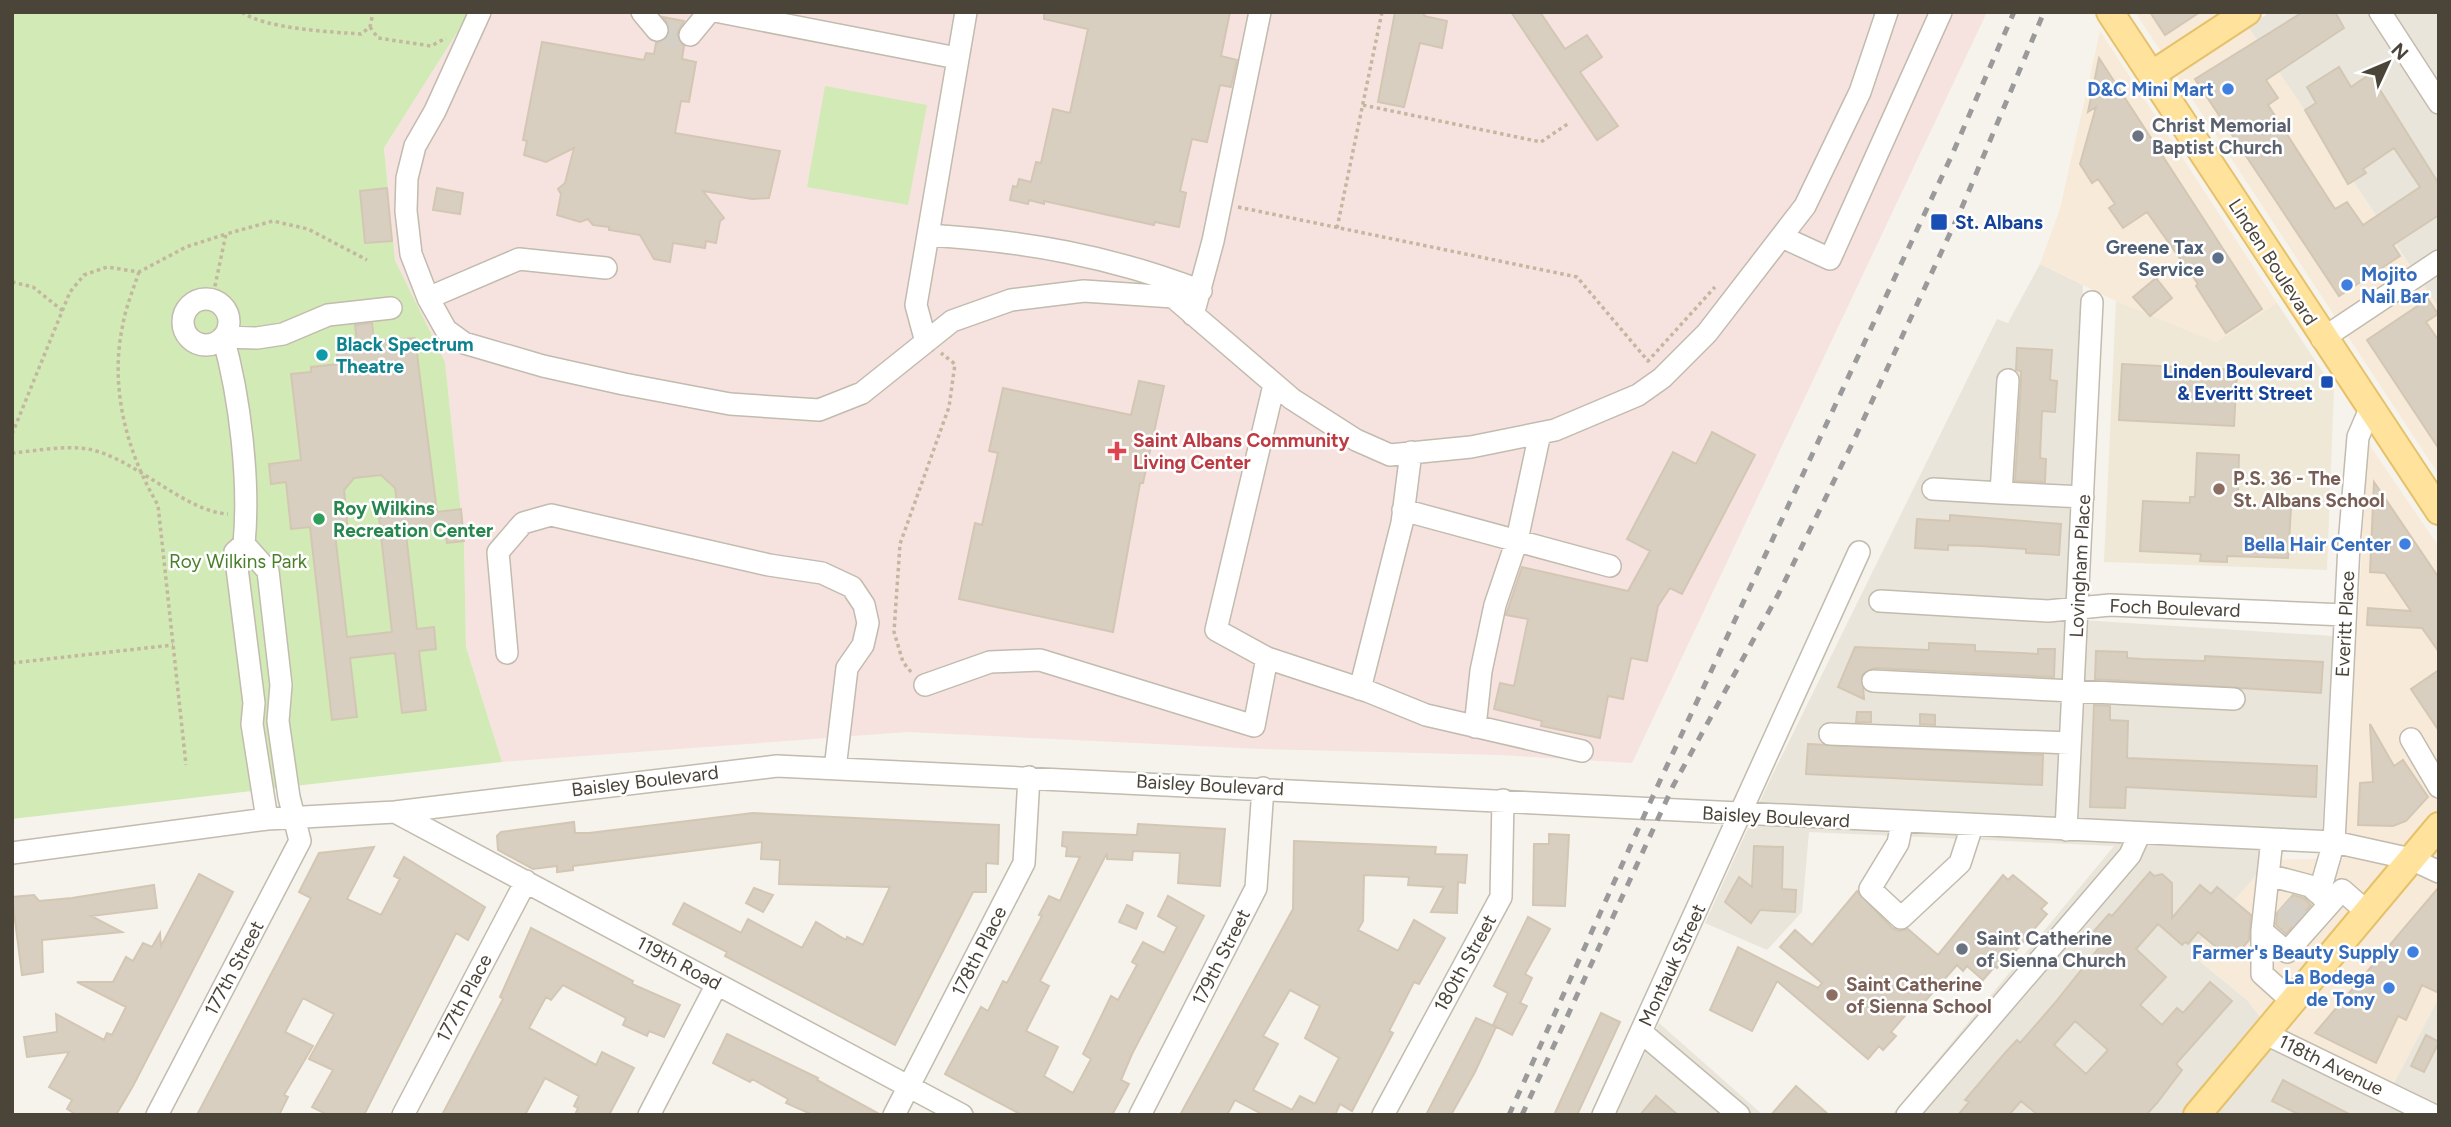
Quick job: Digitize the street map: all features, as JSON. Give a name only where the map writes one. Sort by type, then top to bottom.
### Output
[{"type":"main road","name":"Linden Boulevard","points":[[2110,12],[2322,339],[2439,511]]},
{"type":"main road","points":[[2151,75],[2247,12]]},
{"type":"main road","points":[[2197,1115],[2439,826]]},
{"type":"street","points":[[480,12],[435,111],[415,146],[407,178],[406,211],[411,254],[428,298],[446,330],[464,343],[624,384],[788,410],[820,411],[862,393],[951,321],[1010,300],[1084,290],[1174,297],[1275,384],[1356,440],[1390,455],[1471,447],[1555,430],[1638,395],[1662,378],[1707,333],[1805,206],[1860,92],[1886,12]]},
{"type":"street","points":[[642,12],[657,30]]},
{"type":"street","points":[[690,35],[709,12]]},
{"type":"street","points":[[720,12],[957,58]]},
{"type":"street","points":[[926,342],[916,305],[966,12]]},
{"type":"street","points":[[1193,315],[1201,291],[1260,12]]},
{"type":"street","points":[[1782,237],[1829,259],[1941,12]]},
{"type":"street","points":[[2380,12],[2439,103]]},
{"type":"street","points":[[928,235],[1009,240],[1147,270],[1201,291]]},
{"type":"street","points":[[428,298],[519,259],[606,268]]},
{"type":"street","points":[[2322,339],[2439,261]]},
{"type":"street","points":[[205,299],[212,300],[225,308],[229,323],[223,337],[211,345],[196,343],[183,326],[191,305],[205,299]]},
{"type":"street","name":"Lovingham Place","points":[[2066,831],[2092,302]]},
{"type":"street","points":[[223,337],[257,338],[283,334],[328,316],[391,308]]},
{"type":"street","points":[[223,337],[234,376],[247,514],[244,544],[235,552],[254,703],[252,723],[267,819]]},
{"type":"street","points":[[2001,493],[2008,380]]},
{"type":"street","points":[[1275,384],[1216,631],[1267,658],[1360,689],[1426,715],[1582,751]]},
{"type":"street","name":"Everitt Place","points":[[2324,898],[2334,842],[2358,437],[2370,409]]},
{"type":"street","points":[[1475,727],[1481,671],[1495,605],[1517,540],[1540,433]]},
{"type":"street","points":[[1360,689],[1404,510],[1411,452]]},
{"type":"street","points":[[1933,489],[2084,497]]},
{"type":"street","points":[[1404,510],[1610,566]]},
{"type":"street","points":[[507,653],[498,552],[523,523],[551,515],[769,565],[822,573],[852,587],[864,605],[868,623],[863,645],[847,668],[835,769]]},
{"type":"street","name":"177th Street","points":[[157,1115],[300,841],[293,819],[278,721],[281,685],[268,571],[244,544]]},
{"type":"street","name":"Montauk Street","points":[[1603,1115],[1859,552]]},
{"type":"street","name":"Foch Boulevard","points":[[1880,601],[2048,611],[2110,605],[2346,615]]},
{"type":"street","points":[[925,685],[990,662],[1040,660],[1254,726],[1267,658]]},
{"type":"street","points":[[1873,681],[2234,699]]},
{"type":"street","points":[[252,723],[278,721]]},
{"type":"street","points":[[1830,734],[2070,743]]},
{"type":"street","points":[[2411,738],[2439,787]]},
{"type":"street","name":"Baisley Boulevard","points":[[12,853],[267,819],[395,812],[777,766],[1503,800],[2139,835],[2334,842],[2411,859],[2439,872]]},
{"type":"street","name":"178th Place","points":[[894,1115],[1024,863],[1029,777]]},
{"type":"street","name":"179th Street","points":[[1140,1115],[1256,888],[1263,788]]},
{"type":"street","name":"180th Street","points":[[1383,1115],[1502,897],[1503,800]]},
{"type":"street","name":"119th Road","points":[[395,812],[962,1115]]},
{"type":"street","points":[[1902,823],[1898,844],[1870,889],[1901,918],[1960,863],[1972,826]]},
{"type":"street","points":[[1907,1115],[2130,855],[2139,835]]},
{"type":"street","points":[[2272,839],[2262,931],[2262,974],[2292,1001]]},
{"type":"street","name":"177th Place","points":[[402,1115],[526,881]]},
{"type":"street","points":[[2267,882],[2311,886],[2324,898]]},
{"type":"street","points":[[2267,882],[2284,905]]},
{"type":"street","points":[[2262,931],[2287,952],[2324,898],[2342,890],[2367,912]]},
{"type":"street","points":[[2306,924],[2336,950]]},
{"type":"street","points":[[649,1115],[717,984]]},
{"type":"street","points":[[1642,1032],[1739,1115]]},
{"type":"street","name":"118th Avenue","points":[[2266,1034],[2433,1115]]},
{"type":"path","points":[[243,12],[249,17],[340,33],[361,34],[370,27],[373,12]]},
{"type":"path","points":[[593,12],[607,12]]},
{"type":"path","points":[[1337,228],[1382,12]]},
{"type":"path","points":[[370,27],[378,38],[431,46],[453,31]]},
{"type":"path","points":[[1363,105],[1541,142],[1569,123]]},
{"type":"path","points":[[1236,207],[1577,278],[1648,361],[1718,283]]},
{"type":"path","points":[[12,434],[62,311],[71,292],[84,275],[107,267],[139,272],[186,247],[273,221],[308,229],[341,243],[367,260]]},
{"type":"path","points":[[212,300],[226,234]]},
{"type":"path","points":[[139,272],[122,328],[118,364],[121,406],[139,472],[158,505],[186,765]]},
{"type":"path","points":[[12,282],[33,287],[62,311]]},
{"type":"path","points":[[925,685],[903,662],[894,632],[900,544],[949,407],[955,364],[926,342]]},
{"type":"path","points":[[12,453],[89,450],[122,462],[210,513],[247,514]]},
{"type":"path","points":[[12,663],[173,645]]},
{"type":"shaded area","name":"Saint Albans Community Living Center","points":[[470,12],[1987,12],[1632,763],[1499,755],[1261,749],[908,732],[502,762],[466,647],[464,541],[445,362],[395,260],[384,148]]},
{"type":"shaded area","points":[[2135,12],[2238,12],[2439,308],[2439,475]]},
{"type":"shaded area","points":[[2238,12],[2259,12],[2263,17],[2270,12],[2439,12],[2439,308]]},
{"type":"shaded area","points":[[2100,31],[2277,303],[2216,342],[2116,301],[2040,264],[2060,209]]},
{"type":"shaded area","points":[[2040,264],[2083,285],[2066,619],[2333,636],[2322,832],[2297,828],[2190,953],[2247,1000],[2292,1057],[2384,1102],[2439,997],[2439,1115],[1892,1115],[2114,846],[1809,832],[1802,912],[1767,950],[1705,923],[1768,784],[1997,319],[2008,323]]},
{"type":"shaded area","name":"P.S. 36 - The St. Albans School","points":[[2116,301],[2216,342],[2277,303],[2334,389],[2327,570],[2104,562]]},
{"type":"shaded area","points":[[2368,443],[2439,547],[2439,997],[2384,1102],[2292,1057],[2247,1000],[2190,952],[2269,860],[2344,858]]},
{"type":"shaded area","points":[[1659,1023],[1763,1115],[1616,1115]]},
{"type":"green space","name":"Roy Wilkins Park","points":[[12,12],[470,12],[384,148],[395,260],[445,362],[464,541],[466,647],[502,762],[12,819]]},
{"type":"green space","points":[[825,86],[927,105],[908,205],[807,187]]},
{"type":"building","points":[[1044,12],[1230,12],[1221,56],[1237,60],[1231,87],[1220,85],[1207,142],[1192,139],[1180,191],[1186,193],[1179,227],[1155,222],[1154,225],[1044,201],[1044,204],[1029,200],[1028,204],[1010,200],[1013,186],[1017,187],[1019,179],[1031,182],[1036,162],[1041,163],[1053,109],[1070,113],[1088,29],[1044,19]]},
{"type":"building","points":[[1395,12],[1425,12],[1424,16],[1447,21],[1442,48],[1420,43],[1404,107],[1378,102]]},
{"type":"building","points":[[1511,12],[1540,12],[1565,49],[1587,35],[1602,57],[1580,72],[1618,126],[1597,140]]},
{"type":"building","points":[[2150,12],[2200,12],[2165,35]]},
{"type":"building","points":[[2303,12],[2335,12],[2344,28],[2266,80],[2278,98],[2268,105],[2335,209],[2347,202],[2363,225],[2420,187],[2394,148],[2363,169],[2366,173],[2348,184],[2305,110],[2316,103],[2307,87],[2339,67],[2351,87],[2370,74],[2439,184],[2439,215],[2393,245],[2400,256],[2339,296],[2195,79]]},
{"type":"building","points":[[663,17],[684,21],[677,34],[684,46],[682,59],[696,62],[689,102],[681,101],[675,133],[780,151],[769,198],[752,199],[703,191],[724,218],[720,221],[716,243],[706,241],[705,248],[673,243],[670,262],[654,259],[640,235],[609,230],[609,227],[593,225],[588,219],[580,222],[557,215],[561,194],[558,189],[565,183],[574,148],[546,162],[524,155],[527,141],[523,140],[542,42],[644,60],[646,53],[654,54],[656,43],[665,40],[669,35],[670,27]]},
{"type":"building","points":[[2099,58],[2262,309],[2226,333],[2196,286],[2198,284],[2147,212],[2123,228],[2109,208],[2115,204],[2098,179],[2092,183],[2080,164],[2096,107],[2088,112]]},
{"type":"building","points":[[387,188],[392,241],[365,243],[360,191]]},
{"type":"building","points":[[437,188],[463,193],[460,214],[433,210]]},
{"type":"building","points":[[2156,278],[2172,298],[2150,316],[2133,297]]},
{"type":"building","points":[[2428,299],[2438,314],[2426,322],[2439,341],[2439,449],[2367,340]]},
{"type":"building","name":"Roy Wilkins Recreation Center","points":[[372,323],[374,341],[415,338],[437,512],[461,509],[464,541],[447,543],[445,529],[406,534],[417,629],[434,627],[436,649],[419,651],[426,710],[402,713],[395,653],[350,658],[357,717],[332,720],[310,527],[291,529],[286,482],[271,484],[269,464],[301,460],[291,374],[311,372],[311,367],[338,364],[336,345],[357,343],[355,325]],"holes":[[[381,475],[395,488],[399,516],[379,518],[392,632],[347,637],[335,534],[348,532],[344,490],[354,478]]]},
{"type":"building","points":[[2017,348],[2052,350],[2050,380],[2057,381],[2055,412],[2042,411],[2040,458],[2046,459],[2045,482],[2015,481],[2021,381],[2021,371],[2016,370]]},
{"type":"building","points":[[2122,364],[2237,370],[2234,426],[2119,420]]},
{"type":"building","points":[[1139,381],[1164,386],[1143,483],[1140,483],[1113,632],[959,599],[975,523],[982,525],[998,453],[989,451],[1003,388],[1131,415]]},
{"type":"building","points":[[1712,432],[1755,455],[1682,594],[1670,588],[1658,606],[1647,661],[1631,658],[1623,699],[1608,696],[1600,738],[1541,726],[1542,721],[1494,709],[1500,683],[1514,686],[1528,619],[1506,615],[1522,567],[1628,591],[1650,551],[1627,539],[1673,452],[1696,464]]},
{"type":"building","points":[[2197,453],[2239,455],[2238,496],[2249,496],[2249,506],[2291,508],[2288,558],[2227,556],[2227,562],[2200,561],[2201,554],[2140,551],[2143,501],[2190,503],[2190,497],[2195,497]]},
{"type":"building","points":[[2374,482],[2439,578],[2439,652],[2422,628],[2367,625],[2368,608],[2411,611],[2385,573],[2370,572]]},
{"type":"building","points":[[1950,515],[2061,524],[2059,555],[2026,553],[2026,549],[1979,546],[1948,545],[1948,550],[1915,548],[1917,519],[1950,521]]},
{"type":"building","points":[[1929,643],[1975,645],[1975,651],[2038,654],[2038,649],[2055,649],[2054,677],[1874,668],[1862,675],[1864,699],[1838,687],[1855,647],[1929,650]]},
{"type":"building","points":[[2096,651],[2127,652],[2127,658],[2142,659],[2205,661],[2205,656],[2323,662],[2321,693],[2095,679]]},
{"type":"building","points":[[2439,670],[2439,731],[2411,689]]},
{"type":"building","points":[[2094,705],[2110,706],[2110,720],[2128,721],[2127,758],[2317,766],[2316,797],[2126,787],[2125,808],[2090,807]]},
{"type":"building","points":[[1857,712],[1871,712],[1871,722],[1856,722]]},
{"type":"building","points":[[1920,714],[1935,715],[1935,725],[1920,724]]},
{"type":"building","points":[[2370,724],[2394,766],[2403,760],[2428,797],[2406,821],[2393,826],[2358,825],[2360,783],[2373,782]]},
{"type":"building","points":[[1808,744],[2043,755],[2042,785],[1806,774]]},
{"type":"building","points":[[753,813],[999,825],[998,864],[986,863],[986,892],[973,892],[895,1045],[725,956],[727,952],[673,924],[684,903],[741,933],[748,919],[802,948],[816,922],[846,940],[847,937],[863,945],[890,887],[779,884],[780,860],[761,859],[762,842],[573,866],[573,870],[557,872],[557,866],[533,869],[498,850],[497,836],[501,832],[574,822],[575,833],[589,833]]},
{"type":"building","points":[[1138,824],[1225,829],[1220,886],[1178,883],[1180,853],[1133,851],[1132,860],[1107,859],[1107,853],[1040,981],[1049,986],[1026,1031],[1058,1047],[1044,1076],[1073,1093],[1091,1059],[1083,1054],[1111,996],[1118,1000],[1137,965],[1132,962],[1143,942],[1164,953],[1177,927],[1158,916],[1168,896],[1204,916],[1132,1054],[1121,1080],[1129,1084],[1112,1115],[1022,1115],[945,1074],[981,1007],[988,1011],[1003,981],[1007,983],[1042,916],[1039,915],[1049,896],[1060,901],[1080,857],[1066,856],[1067,847],[1062,846],[1063,832],[1137,835]]},
{"type":"building","points":[[1549,834],[1569,835],[1565,906],[1533,905],[1534,844],[1549,844]]},
{"type":"building","points":[[1294,841],[1436,847],[1435,854],[1467,855],[1465,883],[1458,882],[1457,913],[1431,912],[1444,887],[1408,885],[1409,877],[1364,875],[1363,921],[1358,930],[1398,951],[1414,920],[1445,938],[1419,984],[1414,982],[1389,1031],[1393,1033],[1352,1111],[1340,1104],[1335,1115],[1264,1115],[1235,1100],[1227,1115],[1180,1115],[1293,909]],"holes":[[[1290,990],[1320,1006],[1305,1038],[1339,1058],[1315,1104],[1300,1096],[1292,1110],[1253,1090],[1278,1044],[1263,1036]]]},
{"type":"building","points":[[1754,846],[1783,847],[1782,889],[1796,890],[1795,912],[1760,910],[1751,923],[1725,902],[1739,877],[1752,887]]},
{"type":"building","points":[[374,847],[347,899],[381,915],[400,879],[394,876],[404,857],[485,907],[468,940],[456,933],[364,1115],[328,1115],[312,1107],[333,1070],[309,1059],[334,1014],[303,998],[285,1032],[313,1046],[284,1095],[288,1097],[279,1115],[197,1115],[311,898],[299,892],[319,853]]},
{"type":"building","points":[[2150,872],[2154,876],[2162,874],[2172,883],[2172,918],[2200,885],[2211,894],[2217,887],[2251,915],[2249,940],[2232,960],[2198,932],[2188,944],[2185,942],[2182,945],[2158,924],[2136,949],[2166,977],[2140,1005],[2162,1025],[2177,1008],[2183,1013],[2210,982],[2232,1001],[2176,1064],[2182,1070],[2157,1103],[2146,1115],[2038,1115],[2021,1101],[2009,1115],[1958,1115],[1969,1102],[1965,1100],[2017,1040],[2020,1043],[2105,940],[2094,931],[2109,914],[2112,916]],"holes":[[[2075,1021],[2108,1050],[2086,1074],[2054,1045]]]},
{"type":"building","points":[[199,874],[233,892],[116,1115],[77,1115],[67,1109],[72,1100],[49,1087],[69,1052],[27,1057],[24,1037],[57,1032],[56,1014],[104,1040],[107,1033],[112,1035],[126,1007],[77,982],[113,982],[126,957],[133,961],[143,943],[152,947],[160,933],[161,946]]},
{"type":"building","points":[[2003,875],[2008,880],[2013,875],[2047,903],[2041,909],[2047,914],[2005,963],[2003,961],[1997,968],[1995,966],[1983,980],[1967,966],[1963,971],[1957,965],[1919,1008],[1915,1004],[1891,1032],[1896,1036],[1883,1050],[1879,1046],[1868,1059],[1777,981],[1752,1031],[1710,1010],[1738,947],[1818,988],[1822,983],[1780,947],[1795,930],[1812,945],[1857,891],[1892,928],[1898,931],[1908,929],[1938,955]]},
{"type":"building","points":[[154,885],[157,908],[91,916],[122,932],[42,940],[43,972],[22,975],[12,897],[34,895],[39,901]]},
{"type":"building","points":[[2439,887],[2439,993],[2422,985],[2406,1020],[2398,1016],[2376,1063],[2315,1033]]},
{"type":"building","points":[[754,888],[773,895],[763,912],[746,903]]},
{"type":"building","points":[[2293,895],[2304,898],[2311,905],[2286,934],[2276,925],[2277,913]]},
{"type":"building","points":[[1127,905],[1143,913],[1136,929],[1119,922]]},
{"type":"building","points":[[1528,917],[1550,929],[1525,974],[1532,978],[1520,1003],[1527,1006],[1512,1035],[1493,1025],[1508,993],[1494,986]]},
{"type":"building","points":[[531,928],[633,981],[632,984],[680,1005],[664,1037],[649,1031],[647,1036],[623,1025],[626,1018],[563,985],[551,1000],[546,997],[529,1028],[596,1065],[602,1052],[634,1068],[609,1115],[575,1115],[578,1108],[574,1106],[579,1096],[545,1078],[525,1115],[442,1115],[503,999],[500,997]]},
{"type":"building","points":[[1601,1013],[1620,1022],[1577,1115],[1554,1115]]},
{"type":"building","points":[[1476,1018],[1496,1027],[1475,1072],[1451,1115],[1426,1115]]},
{"type":"building","points":[[727,1034],[818,1078],[817,1080],[881,1115],[813,1115],[786,1103],[788,1099],[752,1079],[750,1082],[713,1063]]},
{"type":"building","points":[[2426,1035],[2439,1042],[2424,1072],[2411,1066]]},
{"type":"building","points":[[2283,1080],[2351,1115],[2300,1115],[2272,1101]]},
{"type":"building","points":[[1796,1086],[1829,1115],[1771,1115]]},
{"type":"building","points":[[1656,1096],[1678,1115],[1640,1115]]},
{"type":"tunnel","points":[[657,30],[674,37],[690,35]]},
{"type":"tunnel","points":[[2284,905],[2303,922]]},
{"type":"railway","points":[[1509,1115],[1658,785],[1951,157],[2014,12]]},
{"type":"railway","points":[[1522,1115],[1673,786],[1779,593],[1853,442],[1960,212],[2044,12]]},
{"type":"place","name":"D&C Mini Mart","points":[[2228,89]]},
{"type":"place","name":"Christ Memorial Baptist Church","points":[[2138,136]]},
{"type":"place","name":"St. Albans","points":[[1939,222]]},
{"type":"place","name":"Greene Tax Service","points":[[2218,258]]},
{"type":"place","name":"Mojito Nail Bar","points":[[2347,285]]},
{"type":"place","name":"Black Spectrum Theatre","points":[[322,355]]},
{"type":"place","name":"Linden Boulevard & Everitt Street","points":[[2327,382]]},
{"type":"place","name":"Saint Albans Community Living Center","points":[[1117,451]]},
{"type":"place","name":"P.S. 36 - The St. Albans School","points":[[2219,489]]},
{"type":"place","name":"Roy Wilkins Recreation Center","points":[[319,519]]},
{"type":"place","name":"Bella Hair Center","points":[[2405,544]]},
{"type":"place","name":"Saint Catherine of Sienna Church","points":[[1962,949]]},
{"type":"place","name":"Farmer's Beauty Supply","points":[[2413,952]]},
{"type":"place","name":"La Bodega de Tony","points":[[2389,988]]},
{"type":"place","name":"Saint Catherine of Sienna School","points":[[1832,995]]}]
